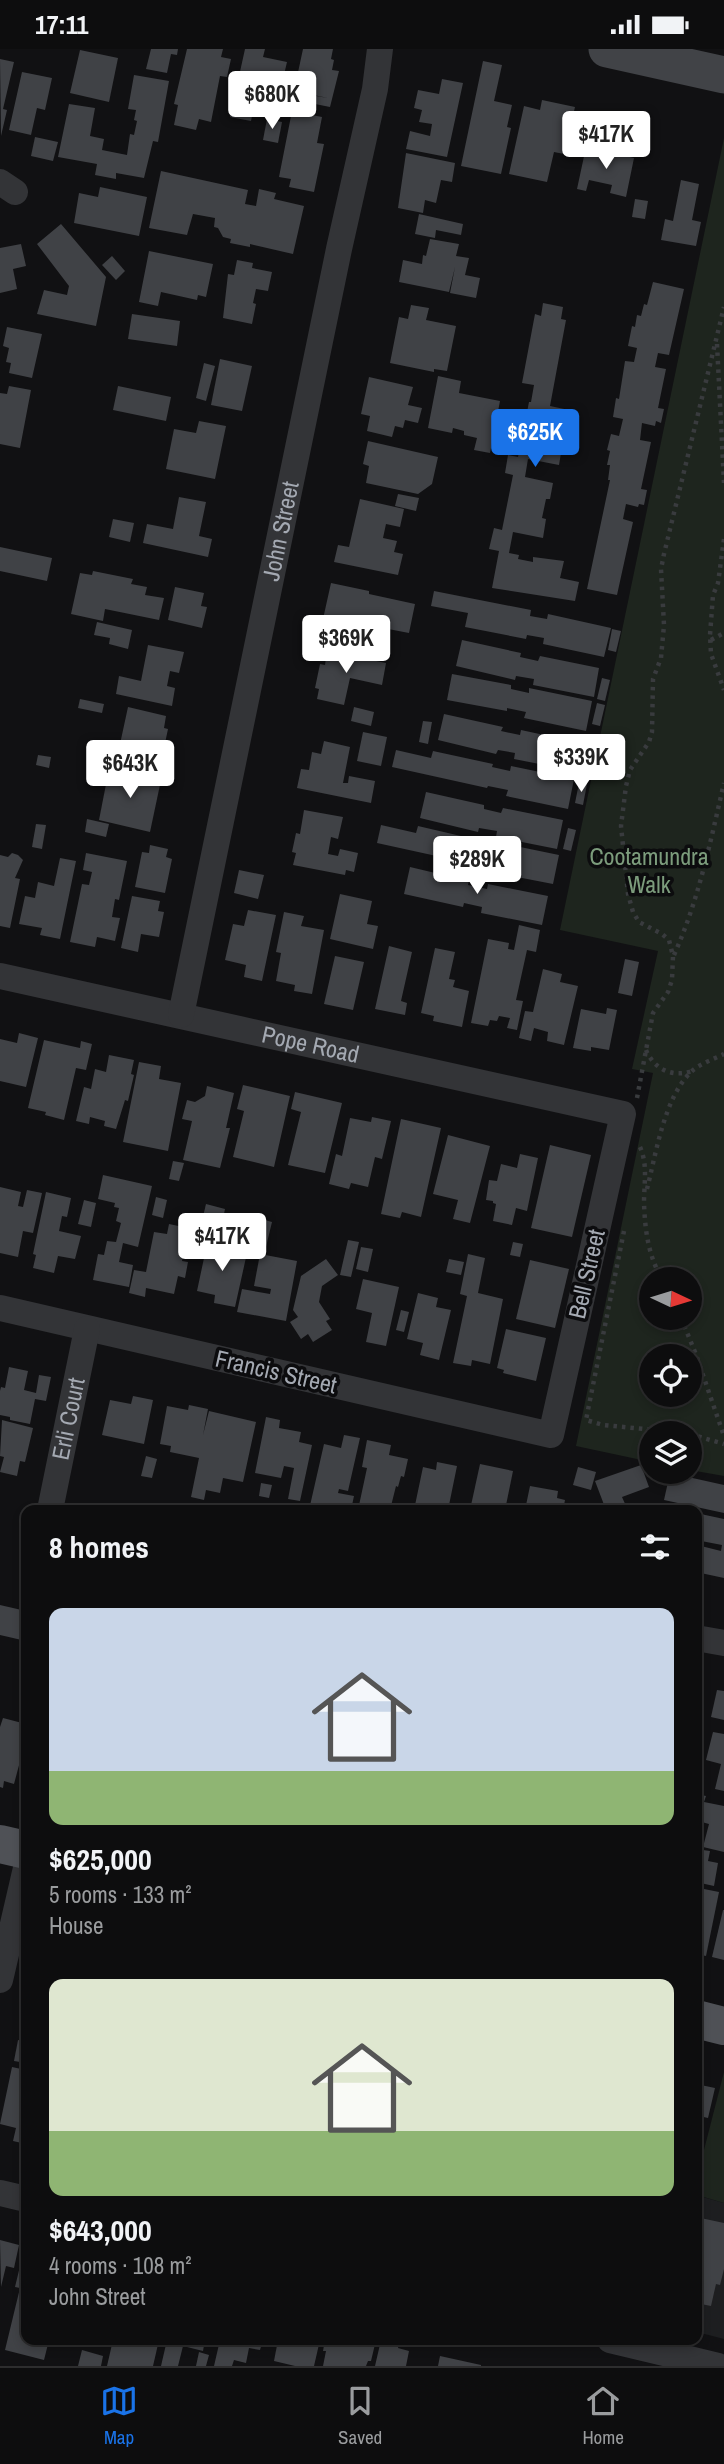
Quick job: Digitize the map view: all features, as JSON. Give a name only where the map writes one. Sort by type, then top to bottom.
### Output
[{"type":"main road","points":[[630,51],[724,57]]},
{"type":"main road","points":[[683,54],[724,75]]},
{"type":"main road","points":[[0,1844],[21,1849]]},
{"type":"main road","points":[[702,2020],[724,2026]]},
{"type":"street","name":"John Street","points":[[375,89],[380,49]]},
{"type":"street","name":"John Street","points":[[181,1015],[339,249],[375,89],[388,49]]},
{"type":"street","name":"Pope Road","points":[[0,976],[629,1108]]},
{"type":"street","name":"Bell Street","points":[[551,1435],[629,1108]]},
{"type":"street","name":"Francis Street","points":[[0,1308],[551,1435]]},
{"type":"street","name":"Erli Court","points":[[51,1505],[87,1329]]},
{"type":"street","points":[[702,1638],[724,1643]]},
{"type":"street","points":[[0,1980],[21,1890]]},
{"type":"street","points":[[0,2193],[21,2198]]},
{"type":"street","points":[[631,2345],[718,2366]]},
{"type":"path","points":[[629,1108],[650,1037],[653,1013],[668,992],[672,980],[673,956],[669,940],[662,933],[639,922],[633,912],[628,894],[622,817],[630,770],[649,742],[652,732],[653,679],[661,658],[663,634],[661,569],[724,307]]},
{"type":"path","points":[[717,336],[724,482]]},
{"type":"path","points":[[724,539],[718,583],[713,595],[710,641],[711,654],[724,690]]},
{"type":"path","points":[[710,641],[724,633]]},
{"type":"path","points":[[673,956],[690,919],[700,887],[724,783]]},
{"type":"path","points":[[646,1049],[649,1058],[664,1071],[675,1075],[692,1071],[724,1054]]},
{"type":"path","points":[[644,1201],[667,1116],[692,1071]]},
{"type":"path","points":[[636,1139],[645,1157],[644,1201],[651,1259],[655,1267]]},
{"type":"path","points":[[638,1161],[641,1147]]},
{"type":"path","points":[[624,1229],[586,1420],[603,1425],[639,1429]]},
{"type":"path","points":[[686,1330],[724,1436]]},
{"type":"path","points":[[702,1438],[724,1444]]},
{"type":"shaded area","points":[[702,2197],[724,2203],[724,2339],[702,2333]]},
{"type":"green space","name":"Cootamundra Walk","points":[[724,138],[724,1476],[702,1472],[702,1421],[639,1421],[639,1459],[576,1446],[653,1073],[632,1069],[658,951],[560,930]]},
{"type":"green space","points":[[724,2072],[724,2203],[702,2196],[702,2158]]},
{"type":"building","points":[[151,49],[178,49],[177,55],[171,54],[167,73],[146,69]]},
{"type":"building","points":[[187,49],[223,49],[221,57],[231,59],[227,77],[220,76],[211,122],[199,119],[196,130],[174,125],[178,105],[174,104]]},
{"type":"building","points":[[245,49],[265,49],[263,57],[287,62],[280,92],[258,87],[251,121],[230,117]]},
{"type":"building","points":[[303,49],[333,49],[332,70],[339,71],[330,107],[315,104],[314,111],[295,107],[298,93],[328,98],[294,91]]},
{"type":"building","points":[[80,50],[118,58],[109,102],[70,93]]},
{"type":"building","points":[[0,59],[14,62],[3,109],[7,110],[1,136]]},
{"type":"building","points":[[483,61],[502,65],[494,101],[512,105],[507,127],[511,128],[501,174],[461,166]]},
{"type":"building","points":[[22,72],[52,78],[45,110],[37,108],[31,135],[9,130]]},
{"type":"building","points":[[134,75],[169,81],[158,142],[153,141],[144,178],[116,173],[116,179],[95,175],[97,164],[58,157],[69,104],[95,108],[90,136],[104,139],[102,150],[127,155],[130,134],[134,135],[137,121],[134,120],[136,110],[128,109]]},
{"type":"building","points":[[442,79],[463,83],[447,157],[406,149],[410,131],[430,136],[432,124],[419,122],[422,110],[414,108],[418,90],[439,94]]},
{"type":"building","points":[[542,100],[575,107],[564,154],[554,152],[547,182],[509,174],[524,106],[540,110]]},
{"type":"building","points":[[292,111],[322,117],[317,143],[324,144],[314,192],[289,187],[291,179],[279,177]]},
{"type":"building","points":[[267,119],[282,122],[278,143],[263,140]]},
{"type":"building","points":[[35,137],[58,142],[53,161],[31,156]]},
{"type":"building","points":[[586,147],[634,158],[626,197],[610,193],[612,185],[589,180],[586,191],[577,189]]},
{"type":"building","points":[[406,153],[455,163],[452,182],[441,180],[436,203],[425,200],[423,213],[398,208]]},
{"type":"building","points":[[161,171],[248,190],[245,204],[256,206],[259,189],[276,193],[274,199],[304,206],[293,254],[250,244],[250,247],[230,243],[231,239],[223,237],[218,228],[214,227],[215,218],[193,214],[187,235],[149,228]]},
{"type":"building","points":[[681,180],[699,184],[692,220],[701,222],[696,246],[661,240],[665,219],[673,221]]},
{"type":"building","points":[[100,187],[147,197],[139,236],[74,223],[79,193],[98,197]]},
{"type":"building","points":[[635,199],[648,201],[645,219],[632,217]]},
{"type":"building","points":[[419,214],[463,224],[461,235],[436,230],[435,238],[415,234]]},
{"type":"building","points":[[61,224],[106,277],[96,326],[37,314],[44,290],[67,295],[69,286],[37,244]]},
{"type":"building","points":[[430,239],[459,244],[456,256],[469,258],[465,275],[480,278],[476,298],[450,293],[455,267],[449,292],[399,282],[403,260],[422,264]]},
{"type":"building","points":[[21,244],[26,266],[13,269],[17,289],[0,293],[0,248]]},
{"type":"building","points":[[149,251],[213,264],[206,297],[198,295],[197,300],[161,292],[158,306],[139,302]]},
{"type":"building","points":[[112,256],[125,271],[116,280],[102,265]]},
{"type":"building","points":[[237,260],[253,263],[252,268],[272,272],[268,291],[256,289],[252,324],[223,318],[228,274],[234,275]]},
{"type":"building","points":[[653,282],[684,289],[669,355],[658,353],[655,367],[666,369],[658,408],[664,409],[661,423],[656,421],[655,426],[642,423],[640,440],[651,442],[641,489],[647,490],[644,505],[639,504],[638,507],[626,504],[623,519],[633,522],[617,595],[587,589],[610,480],[610,465],[607,465],[610,451],[607,450],[611,434],[619,436],[623,419],[613,417],[616,398],[619,399],[625,361],[634,362],[637,348],[628,346],[632,326],[635,327],[637,315],[641,316],[644,304],[647,305]]},
{"type":"building","points":[[543,303],[563,307],[561,319],[566,320],[550,406],[569,410],[558,446],[562,447],[559,465],[528,459],[525,477],[553,483],[542,518],[546,519],[543,538],[513,532],[509,553],[519,555],[518,559],[533,562],[533,557],[564,561],[560,578],[579,582],[575,601],[492,588],[499,551],[489,549],[494,528],[502,530],[513,475],[505,473],[508,455],[518,457],[531,402],[534,385],[522,383],[535,314],[541,316]]},
{"type":"building","points":[[411,305],[429,308],[426,320],[456,326],[447,371],[434,369],[434,372],[390,363],[399,317],[408,319]]},
{"type":"building","points":[[132,314],[180,321],[177,346],[128,339]]},
{"type":"building","points":[[7,327],[42,334],[32,378],[9,373],[11,363],[6,362],[9,348],[3,346]]},
{"type":"building","points":[[220,359],[252,366],[242,411],[211,405]]},
{"type":"building","points":[[204,363],[215,366],[206,401],[196,398]]},
{"type":"building","points":[[438,376],[461,381],[459,393],[500,401],[490,453],[474,450],[477,438],[464,435],[464,431],[453,428],[452,433],[428,428]]},
{"type":"building","points":[[369,377],[413,387],[408,405],[422,408],[418,423],[405,420],[403,428],[395,426],[392,437],[367,431],[370,416],[361,414]]},
{"type":"building","points":[[9,386],[31,390],[20,448],[0,444],[0,393],[7,394]]},
{"type":"building","points":[[118,386],[171,397],[166,421],[113,410]]},
{"type":"building","points":[[199,421],[226,426],[215,479],[166,469],[174,429],[196,433]]},
{"type":"building","points":[[368,441],[438,457],[432,484],[418,494],[366,483],[369,466],[363,464]]},
{"type":"building","points":[[398,494],[419,498],[416,511],[395,506]]},
{"type":"building","points":[[179,497],[206,502],[199,536],[212,539],[208,557],[143,543],[147,524],[173,529]]},
{"type":"building","points":[[360,499],[404,509],[400,527],[386,524],[383,538],[397,541],[394,552],[403,554],[398,575],[334,562],[338,545],[349,547]]},
{"type":"building","points":[[113,519],[134,523],[130,542],[109,537]]},
{"type":"building","points":[[0,547],[52,558],[47,581],[0,571]]},
{"type":"building","points":[[93,571],[133,579],[131,584],[147,587],[145,595],[164,598],[159,620],[105,609],[103,621],[71,614],[80,573],[92,575]]},
{"type":"building","points":[[331,583],[415,604],[409,633],[383,628],[381,638],[351,631],[352,625],[323,619]]},
{"type":"building","points":[[175,587],[204,593],[201,606],[207,607],[202,628],[168,620]]},
{"type":"building","points":[[434,591],[531,610],[530,616],[547,619],[548,614],[611,628],[604,657],[543,644],[544,638],[527,635],[526,639],[465,627],[468,613],[431,606]]},
{"type":"building","points":[[97,622],[132,630],[128,649],[109,644],[110,638],[94,635]]},
{"type":"building","points":[[612,629],[621,631],[616,652],[608,650]]},
{"type":"building","points":[[462,640],[521,653],[520,657],[538,661],[540,656],[599,668],[594,697],[533,685],[534,679],[516,676],[515,680],[456,666]]},
{"type":"building","points":[[148,645],[184,652],[179,673],[170,671],[167,686],[175,688],[172,706],[116,694],[119,676],[141,681]]},
{"type":"building","points":[[327,651],[386,663],[382,685],[350,678],[344,705],[317,699],[319,689],[315,688],[320,664],[325,665]]},
{"type":"building","points":[[452,674],[511,685],[511,689],[529,693],[529,688],[592,701],[586,731],[524,718],[526,712],[447,700]]},
{"type":"building","points":[[602,678],[610,680],[605,701],[597,699]]},
{"type":"building","points":[[80,699],[104,704],[102,713],[78,708]]},
{"type":"building","points":[[597,703],[605,705],[600,726],[592,724]]},
{"type":"building","points":[[128,707],[166,716],[164,728],[168,729],[164,748],[159,746],[154,767],[117,758]]},
{"type":"building","points":[[354,707],[374,712],[371,726],[351,721]]},
{"type":"building","points":[[444,714],[503,727],[501,731],[520,735],[521,730],[581,743],[575,771],[514,759],[515,753],[498,750],[496,754],[438,740]]},
{"type":"building","points":[[423,721],[432,722],[428,744],[419,742]]},
{"type":"building","points":[[363,732],[387,737],[381,766],[357,761]]},
{"type":"building","points":[[324,741],[350,747],[343,783],[348,783],[349,776],[375,781],[371,803],[297,788],[301,769],[309,770],[312,752],[321,754]]},
{"type":"building","points":[[90,750],[108,753],[106,764],[87,760]]},
{"type":"building","points":[[396,750],[431,758],[433,751],[493,764],[492,767],[510,771],[511,766],[574,779],[568,809],[506,796],[508,790],[487,788],[392,767]]},
{"type":"building","points":[[586,754],[593,756],[588,777],[581,775]]},
{"type":"building","points":[[38,755],[51,757],[49,768],[36,765]]},
{"type":"building","points":[[109,769],[161,780],[150,832],[99,820]]},
{"type":"building","points":[[579,783],[587,784],[583,805],[575,803]]},
{"type":"building","points":[[426,792],[484,805],[484,809],[501,813],[503,808],[563,820],[557,849],[496,837],[497,831],[479,828],[478,832],[420,818]]},
{"type":"building","points":[[304,810],[343,817],[338,839],[331,837],[328,854],[338,856],[340,849],[358,853],[354,872],[346,870],[345,875],[293,865],[296,853],[292,852],[296,833],[300,834]]},
{"type":"building","points":[[87,819],[109,824],[106,837],[85,832]]},
{"type":"building","points":[[36,824],[46,825],[42,849],[32,847]]},
{"type":"building","points":[[381,825],[416,833],[418,826],[478,840],[477,843],[495,847],[496,842],[559,855],[553,884],[491,872],[492,866],[377,843]]},
{"type":"building","points":[[568,828],[576,830],[571,851],[563,849]]},
{"type":"building","points":[[150,845],[168,849],[166,857],[172,859],[165,893],[135,887],[142,852],[149,853]]},
{"type":"building","points":[[12,853],[23,860],[15,878],[20,879],[10,928],[0,926],[0,855],[8,857]]},
{"type":"building","points":[[86,853],[127,861],[119,900],[115,899],[112,917],[120,918],[115,941],[97,937],[95,947],[70,942],[82,884],[89,885],[92,872],[83,870]]},
{"type":"building","points":[[60,858],[76,861],[60,939],[40,935],[42,928],[19,924],[25,896],[35,898],[38,882],[54,886]]},
{"type":"building","points":[[410,867],[469,881],[468,885],[487,889],[488,884],[548,896],[542,925],[481,913],[482,907],[464,903],[463,907],[404,894]]},
{"type":"building","points":[[239,870],[264,875],[258,899],[234,893]]},
{"type":"building","points":[[340,894],[372,901],[367,924],[378,926],[373,949],[330,939]]},
{"type":"building","points":[[132,896],[160,901],[158,911],[164,912],[159,937],[141,934],[138,952],[121,948]]},
{"type":"building","points":[[248,910],[276,915],[262,981],[244,977],[246,965],[225,960],[233,924],[244,926]]},
{"type":"building","points":[[284,912],[304,916],[301,926],[324,930],[312,994],[294,991],[295,985],[276,981],[281,953],[276,952]]},
{"type":"building","points":[[519,925],[540,930],[536,952],[527,950],[516,1000],[523,1001],[517,1030],[507,1028],[510,1018],[499,1016],[497,1021],[490,1020],[488,1026],[471,1023],[488,939],[509,943],[508,949],[514,950]]},
{"type":"building","points":[[389,946],[412,952],[401,1001],[407,1003],[405,1015],[375,1009]]},
{"type":"building","points":[[435,948],[455,952],[449,979],[455,980],[453,987],[469,991],[462,1027],[433,1021],[434,1016],[421,1013]]},
{"type":"building","points":[[335,956],[364,962],[353,1010],[324,1004]]},
{"type":"building","points":[[625,959],[639,962],[632,996],[618,993]]},
{"type":"building","points":[[543,969],[562,974],[560,982],[578,986],[564,1045],[547,1041],[548,1032],[534,1028],[531,1041],[519,1038],[525,1011],[533,1012]]},
{"type":"building","points":[[607,1008],[617,1010],[609,1050],[573,1048],[581,1009],[606,1014]]},
{"type":"building","points":[[19,1033],[38,1038],[26,1087],[0,1081],[0,1039],[17,1043]]},
{"type":"building","points":[[44,1040],[80,1048],[81,1041],[92,1044],[86,1070],[76,1068],[64,1120],[28,1108]]},
{"type":"building","points":[[109,1055],[134,1060],[131,1074],[134,1075],[128,1101],[125,1100],[116,1129],[104,1126],[105,1121],[90,1117],[89,1124],[76,1121],[84,1087],[91,1089],[95,1069],[106,1072]]},
{"type":"building","points":[[139,1062],[161,1066],[159,1079],[181,1083],[168,1151],[123,1142]]},
{"type":"building","points":[[243,1085],[290,1096],[274,1167],[233,1157],[244,1111],[237,1109]]},
{"type":"building","points":[[207,1086],[234,1093],[226,1128],[230,1128],[220,1168],[183,1160],[192,1121],[182,1119],[187,1100],[195,1102],[205,1096]]},
{"type":"building","points":[[295,1092],[342,1103],[325,1173],[288,1165],[301,1112],[291,1109]]},
{"type":"building","points":[[372,1117],[391,1121],[382,1159],[375,1157],[368,1187],[351,1183],[349,1189],[329,1184],[336,1154],[342,1156],[350,1118],[371,1122]]},
{"type":"building","points":[[401,1119],[441,1128],[421,1217],[402,1212],[400,1218],[381,1214]]},
{"type":"building","points":[[448,1135],[490,1146],[470,1223],[453,1219],[458,1200],[433,1194]]},
{"type":"building","points":[[550,1145],[591,1155],[572,1237],[531,1228]]},
{"type":"building","points":[[520,1154],[538,1158],[527,1211],[516,1208],[512,1225],[493,1221],[496,1204],[486,1200],[489,1180],[497,1181],[501,1164],[517,1168]]},
{"type":"building","points":[[173,1161],[184,1163],[179,1181],[169,1179]]},
{"type":"building","points":[[103,1175],[152,1186],[138,1247],[123,1243],[119,1262],[133,1265],[129,1287],[93,1280],[98,1254],[104,1255],[107,1241],[116,1242],[121,1223],[116,1221],[119,1208],[114,1207],[115,1203],[98,1199]]},
{"type":"building","points":[[0,1187],[21,1192],[18,1206],[23,1207],[27,1190],[42,1193],[33,1233],[23,1231],[18,1257],[0,1253]]},
{"type":"building","points":[[46,1192],[71,1198],[67,1217],[62,1216],[59,1231],[81,1236],[75,1259],[58,1256],[54,1273],[33,1268],[36,1255],[33,1254]]},
{"type":"building","points":[[156,1197],[167,1200],[163,1218],[152,1215]]},
{"type":"building","points":[[84,1200],[96,1203],[91,1227],[78,1224]]},
{"type":"building","points":[[206,1204],[225,1209],[220,1233],[200,1229]]},
{"type":"building","points":[[261,1219],[272,1222],[265,1251],[254,1248]]},
{"type":"building","points":[[169,1224],[188,1228],[182,1261],[188,1262],[185,1278],[178,1276],[174,1294],[146,1288],[145,1297],[129,1293],[134,1270],[146,1272],[154,1232],[167,1234]]},
{"type":"building","points":[[348,1240],[359,1242],[351,1277],[340,1275]]},
{"type":"building","points":[[513,1242],[523,1244],[520,1257],[510,1255]]},
{"type":"building","points":[[218,1243],[237,1247],[237,1250],[247,1253],[235,1307],[214,1303],[215,1295],[197,1291],[207,1244],[217,1247]]},
{"type":"building","points":[[361,1247],[373,1249],[368,1272],[356,1269]]},
{"type":"building","points":[[260,1254],[297,1261],[286,1321],[237,1312],[242,1289],[270,1294],[271,1289],[254,1286]]},
{"type":"building","points":[[468,1254],[485,1258],[478,1293],[503,1299],[490,1364],[472,1360],[471,1366],[453,1363],[467,1296],[460,1294]]},
{"type":"building","points":[[326,1259],[338,1275],[322,1286],[319,1302],[330,1319],[326,1321],[332,1330],[313,1342],[308,1334],[301,1339],[290,1322],[298,1317],[293,1310],[301,1276]]},
{"type":"building","points":[[449,1259],[464,1262],[461,1275],[446,1272]]},
{"type":"building","points":[[530,1260],[569,1269],[555,1328],[516,1319]]},
{"type":"building","points":[[363,1279],[399,1287],[386,1346],[366,1342],[372,1313],[356,1309]]},
{"type":"building","points":[[418,1293],[438,1298],[436,1307],[451,1310],[439,1360],[420,1355],[423,1343],[407,1339]]},
{"type":"building","points":[[401,1310],[409,1312],[404,1332],[396,1330]]},
{"type":"building","points":[[506,1329],[546,1338],[536,1381],[503,1373],[504,1370],[497,1368]]},
{"type":"building","points":[[9,1367],[28,1371],[24,1390],[36,1393],[39,1375],[51,1377],[46,1401],[35,1399],[30,1424],[0,1415],[0,1391],[1,1387],[5,1388]]},
{"type":"building","points":[[133,1396],[153,1400],[144,1444],[102,1435],[110,1400],[131,1404]]},
{"type":"building","points":[[189,1405],[208,1409],[203,1435],[209,1411],[256,1422],[243,1482],[223,1478],[220,1493],[206,1490],[204,1500],[191,1497],[199,1458],[170,1452],[171,1446],[160,1444],[167,1406],[188,1410]]},
{"type":"building","points":[[266,1417],[280,1420],[279,1428],[301,1432],[299,1442],[312,1445],[300,1501],[288,1499],[294,1468],[284,1466],[281,1478],[255,1473]]},
{"type":"building","points":[[2,1420],[33,1428],[25,1462],[20,1461],[17,1476],[0,1472],[4,1457],[0,1456]]},
{"type":"building","points":[[344,1435],[360,1438],[348,1491],[339,1489],[338,1493],[354,1496],[352,1505],[310,1505],[324,1444],[341,1448]]},
{"type":"building","points":[[367,1440],[391,1445],[389,1455],[408,1459],[404,1477],[401,1476],[398,1487],[396,1486],[391,1505],[359,1505],[367,1468],[362,1467]]},
{"type":"building","points":[[146,1456],[157,1459],[152,1478],[141,1476]]},
{"type":"building","points":[[437,1462],[457,1466],[449,1505],[415,1505],[423,1467],[436,1470]]},
{"type":"building","points":[[480,1464],[513,1471],[506,1505],[471,1505]]},
{"type":"building","points":[[639,1466],[639,1484],[648,1484],[649,1487],[622,1497],[626,1505],[604,1505],[595,1481]]},
{"type":"building","points":[[578,1467],[596,1472],[591,1490],[573,1485]]},
{"type":"building","points":[[702,1480],[724,1485],[724,1513],[702,1508],[702,1505],[664,1500],[668,1484],[702,1484]]},
{"type":"building","points":[[261,1483],[272,1485],[269,1498],[259,1496]]},
{"type":"building","points":[[530,1486],[558,1491],[557,1498],[565,1500],[564,1505],[526,1505]]},
{"type":"building","points":[[702,1514],[724,1519],[724,1578],[702,1573],[702,1546],[721,1551],[722,1545],[702,1541]]},
{"type":"building","points":[[0,1605],[21,1610],[21,1640],[0,1635]]},
{"type":"building","points":[[717,1690],[724,1691],[724,1720],[711,1717]]},
{"type":"building","points":[[3,1718],[21,1723],[21,1758],[14,1784],[4,1781],[3,1788],[0,1787],[0,1727]]},
{"type":"building","points":[[713,1732],[724,1734],[724,1791],[715,1789],[721,1764],[706,1760]]},
{"type":"building","points":[[702,1795],[706,1796],[704,1802],[724,1806],[724,1852],[703,1847],[709,1824],[702,1822]]},
{"type":"building","points":[[702,1850],[710,1851],[708,1861],[718,1863],[714,1886],[702,1883]]},
{"type":"building","points":[[702,1889],[719,1892],[706,1956],[702,1955]]},
{"type":"building","points":[[724,1910],[724,1960],[712,1957]]},
{"type":"building","points":[[18,2040],[21,2041],[21,2062],[14,2061]]},
{"type":"building","points":[[12,2067],[21,2069],[21,2143],[13,2141],[16,2128],[0,2124]]},
{"type":"building","points":[[702,2085],[715,2088],[708,2118],[702,2117]]},
{"type":"building","points":[[702,2218],[724,2223],[724,2269],[720,2285],[716,2284],[711,2306],[702,2304]]},
{"type":"building","points":[[0,2240],[19,2245],[14,2268],[6,2266],[1,2287]]},
{"type":"building","points":[[21,2262],[21,2345],[48,2345],[44,2360],[5,2350],[20,2288],[15,2287]]},
{"type":"building","points":[[112,2345],[158,2345],[153,2366],[107,2366]]},
{"type":"building","points":[[166,2345],[204,2345],[203,2351],[183,2346],[178,2366],[161,2366]]},
{"type":"building","points":[[219,2345],[262,2345],[260,2350],[249,2348],[246,2363],[234,2360],[232,2366],[214,2366]]},
{"type":"building","points":[[277,2345],[319,2345],[314,2366],[295,2366],[274,2361]]},
{"type":"building","points":[[324,2345],[375,2345],[371,2361],[368,2361],[366,2366],[323,2366],[326,2351],[323,2351]]},
{"type":"building","points":[[380,2345],[399,2345],[398,2348],[409,2351],[406,2366],[375,2366]]},
{"type":"building","points":[[82,2350],[103,2356],[101,2366],[78,2366]]},
{"type":"building","points":[[199,2352],[209,2355],[206,2366],[196,2366]]},
{"type":"building","points":[[440,2356],[481,2365],[481,2366],[438,2366]]}]
